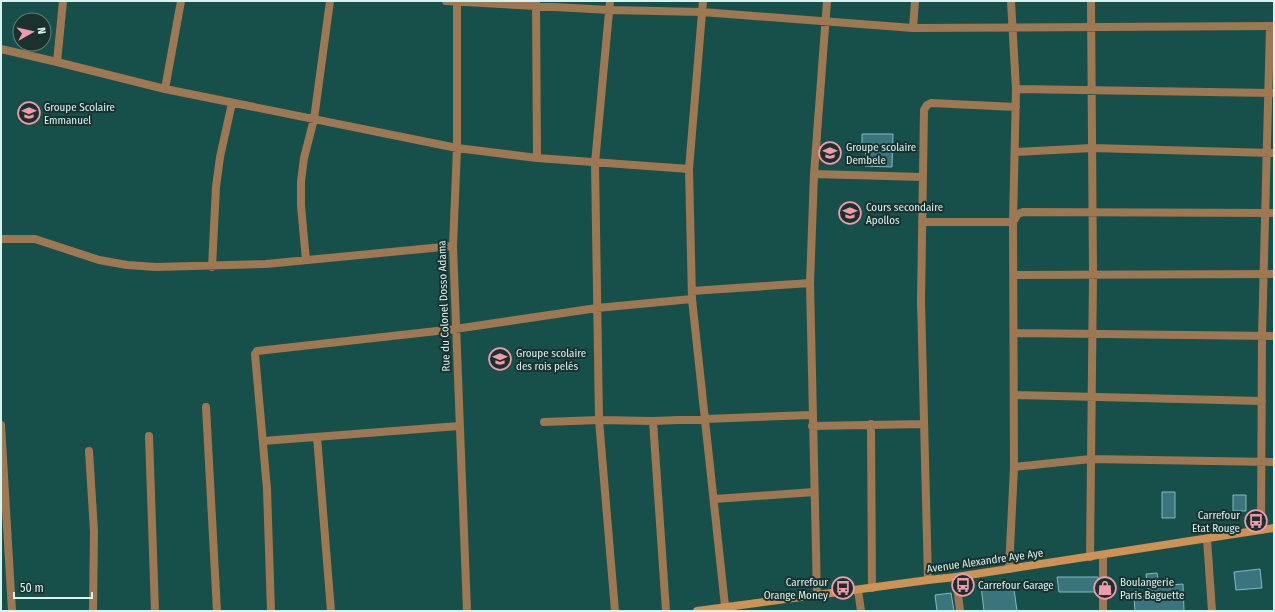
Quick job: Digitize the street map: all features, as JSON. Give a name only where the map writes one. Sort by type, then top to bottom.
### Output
[{"type":"street","points":[[57,62],[63,1]]},
{"type":"street","points":[[165,89],[181,1]]},
{"type":"street","points":[[306,260],[300,206],[301,181],[304,158],[314,119],[330,1]]},
{"type":"street","points":[[446,1],[536,3],[610,10],[702,12],[914,28],[1272,26],[1270,153],[1265,213],[1262,336],[1261,530]]},
{"type":"street","points":[[610,1],[594,163],[599,420],[615,611]]},
{"type":"street","points":[[703,1],[689,169],[692,295],[715,499],[725,606]]},
{"type":"street","points":[[817,596],[811,415],[810,283],[814,174],[827,1]]},
{"type":"street","points":[[914,28],[915,1]]},
{"type":"street","points":[[1009,569],[1014,467],[1015,333],[1013,222],[1016,152],[1016,89],[1011,1]]},
{"type":"street","points":[[1090,557],[1093,274],[1091,1]]},
{"type":"street","name":"Rue du Colonel Dosso Adama","points":[[457,2],[457,148],[453,246],[467,611]]},
{"type":"street","points":[[536,3],[537,158]]},
{"type":"street","points":[[1,49],[165,89],[457,148],[537,158],[689,169]]},
{"type":"street","points":[[1016,89],[1271,93]]},
{"type":"street","points":[[212,267],[216,187],[220,157],[232,103]]},
{"type":"street","points":[[928,580],[921,300],[924,110],[926,105],[930,103],[1016,107]]},
{"type":"street","points":[[1016,152],[1092,148],[1270,153]]},
{"type":"street","points":[[814,174],[923,177]]},
{"type":"street","points":[[1013,222],[1018,214],[1023,212],[1274,213]]},
{"type":"street","points":[[922,222],[1013,222]]},
{"type":"street","points":[[1,239],[35,239],[99,260],[127,265],[212,267],[453,246]]},
{"type":"street","points":[[1014,275],[1274,274]]},
{"type":"street","points":[[271,611],[263,441],[256,354],[258,350],[455,329],[692,295],[810,283]]},
{"type":"street","points":[[1015,333],[1274,336]]},
{"type":"street","points":[[1015,395],[1091,395],[1262,401]]},
{"type":"street","points":[[206,406],[217,611]]},
{"type":"street","points":[[544,422],[599,420],[653,421],[811,415]]},
{"type":"street","points":[[653,421],[666,611]]},
{"type":"street","points":[[871,424],[872,588]]},
{"type":"street","points":[[812,426],[923,424]]},
{"type":"street","points":[[1,425],[12,611]]},
{"type":"street","points":[[263,441],[459,426]]},
{"type":"street","points":[[149,436],[155,611]]},
{"type":"street","points":[[317,437],[331,611]]},
{"type":"street","points":[[90,451],[94,531],[93,611]]},
{"type":"street","points":[[1014,467],[1091,459],[1274,462]]},
{"type":"street","points":[[715,499],[814,492]]},
{"type":"street","name":"Avenue Alexandre Aye Aye","points":[[697,611],[725,606],[817,596],[928,580],[956,578],[1274,528]]},
{"type":"street","points":[[1207,539],[1212,611]]},
{"type":"street","points":[[1103,556],[1103,611]]},
{"type":"street","points":[[956,578],[960,611]]},
{"type":"street","points":[[858,590],[861,611]]},
{"type":"building","points":[[862,134],[893,134],[892,167],[865,166],[866,146],[862,146]]},
{"type":"building","points":[[1162,492],[1175,492],[1175,518],[1162,518]]},
{"type":"building","points":[[1233,495],[1246,495],[1246,511],[1233,511]]},
{"type":"building","points":[[1260,569],[1262,588],[1236,590],[1234,572]]},
{"type":"building","points":[[1157,573],[1159,586],[1183,584],[1184,611],[1135,611],[1134,597],[1149,596],[1146,574]]},
{"type":"building","points":[[1057,577],[1098,577],[1098,592],[1059,592]]},
{"type":"building","points":[[1013,582],[1017,611],[984,611],[981,586]]},
{"type":"building","points":[[951,593],[954,611],[937,611],[935,595]]},
{"type":"place","name":"Groupe Scolaire Emmanuel","points":[[29,113]]},
{"type":"place","name":"Groupe scolaire Dembele","points":[[830,153]]},
{"type":"place","name":"Cours secondaire Apollos","points":[[850,213]]},
{"type":"place","name":"Groupe scolaire des rois pelés","points":[[500,359]]},
{"type":"place","name":"Carrefour Etat Rouge","points":[[1256,521]]},
{"type":"place","name":"Carrefour Garage","points":[[963,585]]},
{"type":"place","name":"Carrefour Orange Money","points":[[843,588]]},
{"type":"place","name":"Boulangerie Paris Baguette","points":[[1105,588]]}]
